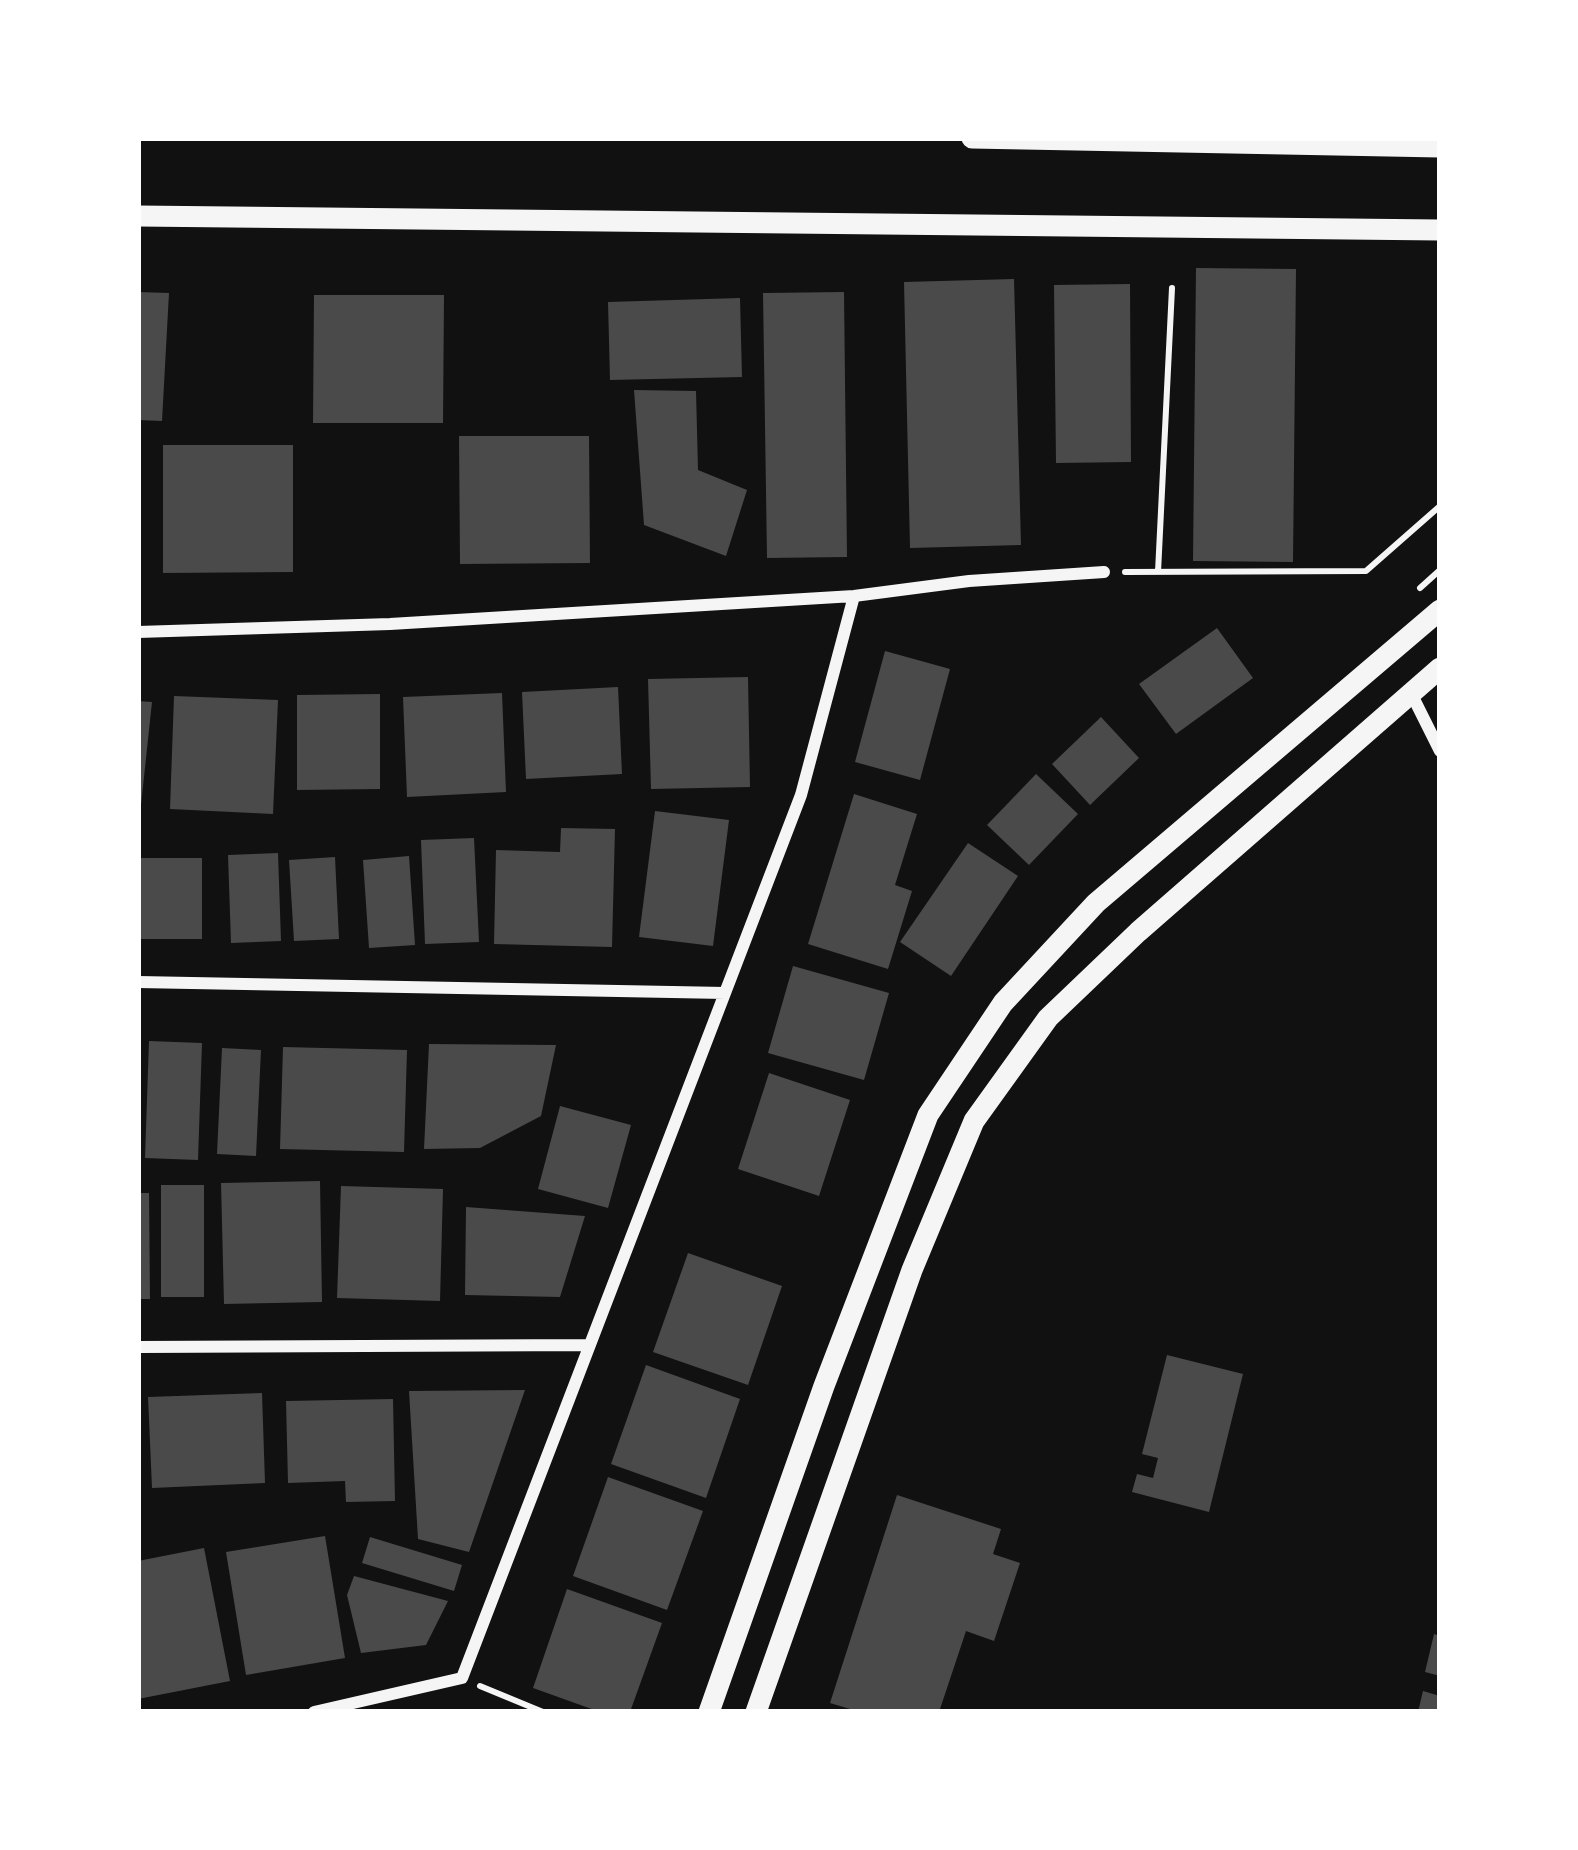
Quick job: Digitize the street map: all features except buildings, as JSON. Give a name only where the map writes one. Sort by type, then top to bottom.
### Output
[{"type":"street","points":[[972,138],[1440,147]]},
{"type":"street","points":[[138,216],[1440,230]]},
{"type":"street","points":[[138,632],[390,624],[854,596],[969,581],[1104,572]]},
{"type":"street","points":[[314,1712],[462,1678],[801,795],[854,596]]},
{"type":"street","points":[[709,1712],[875,1248],[928,1115],[1003,1003],[1096,903],[1440,610]]},
{"type":"street","points":[[756,1712],[912,1270],[974,1121],[1048,1018],[1138,932],[1440,668]]},
{"type":"street","points":[[1411,693],[1440,751]]},
{"type":"street","points":[[138,982],[725,993]]},
{"type":"street","points":[[138,1347],[590,1345]]},
{"type":"path","points":[[1158,572],[1172,288]]},
{"type":"path","points":[[1104,572],[1366,571],[1440,506]]},
{"type":"path","points":[[462,1678],[543,1712]]}]
